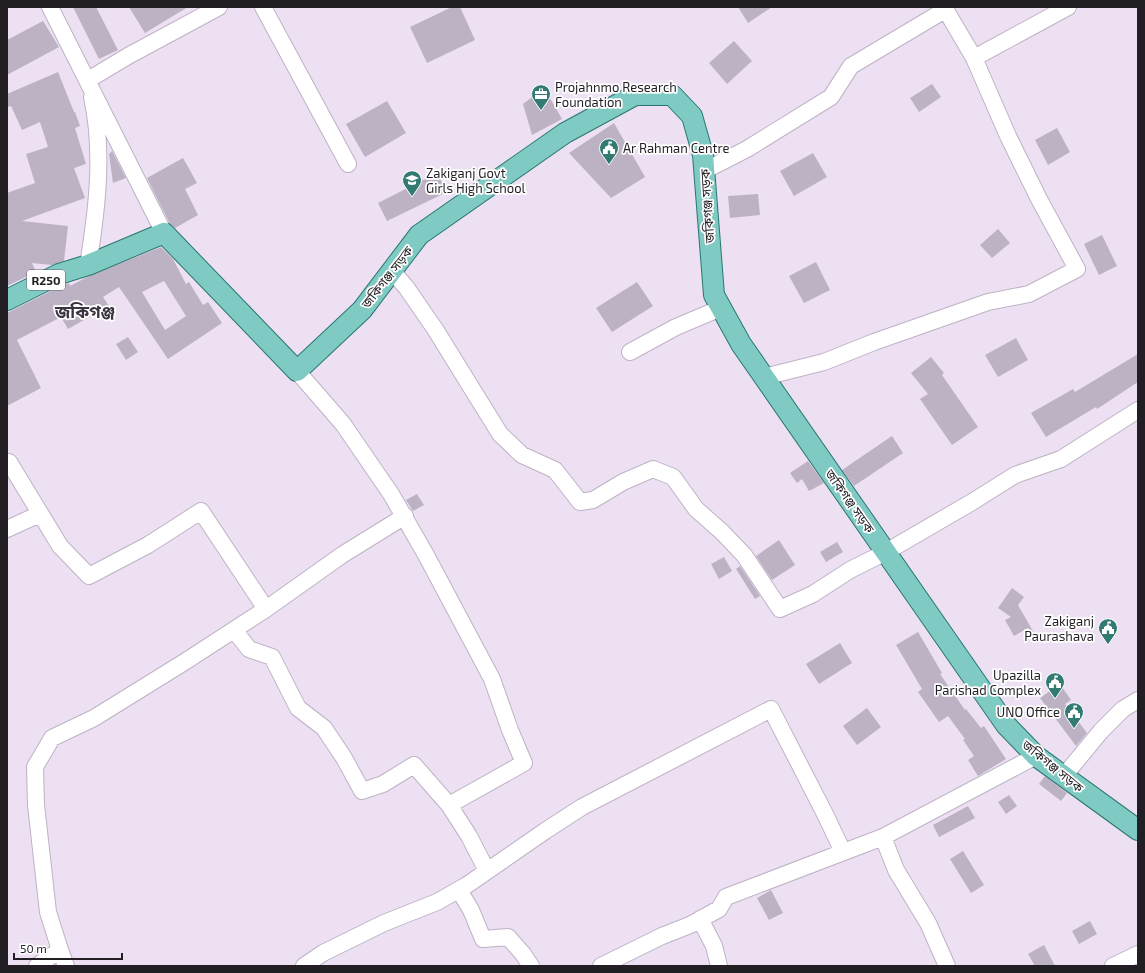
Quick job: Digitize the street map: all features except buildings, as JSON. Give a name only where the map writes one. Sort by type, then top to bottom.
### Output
[{"type":"main road","name":"জকিগঞ্জ সড়ক","points":[[297,371],[362,310],[420,236],[566,133],[635,95],[672,95],[692,116],[703,155],[714,295],[741,344],[1006,725],[1036,756],[1138,830]]},
{"type":"main road","points":[[88,265],[164,233],[297,371]]},
{"type":"main road","name":"R250","points":[[7,300],[59,274],[88,265]]},
{"type":"street","points":[[50,7],[164,233]]},
{"type":"street","points":[[88,80],[195,13],[219,7]]},
{"type":"street","points":[[263,7],[348,164]]},
{"type":"street","points":[[974,58],[1068,7]]},
{"type":"street","points":[[704,171],[747,149],[831,97],[851,66],[944,8],[974,58],[1008,136],[1039,199],[1077,269],[1029,294],[988,302],[874,342],[824,362],[764,377]]},
{"type":"street","points":[[88,80],[93,103],[98,147],[94,225],[88,265]]},
{"type":"street","points":[[392,271],[406,287],[435,329],[500,434],[522,454],[555,470],[580,502],[593,500],[623,482],[653,469],[673,477],[696,509],[722,532],[744,555],[780,609],[813,594],[850,570],[886,552],[1015,475],[1061,459],[1134,418]]},
{"type":"street","points":[[630,352],[676,327],[721,308]]},
{"type":"street","points":[[297,371],[343,424],[392,494],[492,679],[510,730],[524,763],[449,805]]},
{"type":"street","points":[[9,462],[60,546],[89,576],[148,545],[201,510],[266,609]]},
{"type":"street","points":[[7,529],[40,514]]},
{"type":"street","points":[[66,966],[48,912],[36,805],[35,768],[52,738],[94,718],[186,662],[266,609],[342,555],[404,516]]},
{"type":"street","points":[[234,630],[249,649],[272,657],[298,708],[324,728],[344,758],[362,791],[383,784],[414,765],[449,805],[469,836],[487,871]]},
{"type":"street","points":[[1064,776],[1101,731],[1122,709],[1138,700]]},
{"type":"street","points":[[304,966],[323,953],[384,923],[437,902],[459,890],[582,807],[771,709],[825,814],[842,852]]},
{"type":"street","points":[[601,966],[719,909],[726,897],[884,836],[1036,756]]},
{"type":"street","points":[[884,836],[896,870],[928,923],[947,966]]},
{"type":"street","points":[[459,890],[471,910],[483,939],[508,937],[531,966]]},
{"type":"street","points":[[700,919],[714,946],[719,966]]},
{"type":"street","points":[[37,966],[60,950]]},
{"type":"street","points":[[1113,966],[1138,954]]},
{"type":"place","name":"Projahnmo Research Foundation","points":[[541,111]]},
{"type":"place","name":"Ar Rahman Centre","points":[[609,165]]},
{"type":"place","name":"Zakiganj Govt Girls High School","points":[[412,197]]},
{"type":"place","name":"Zakiganj Paurashava","points":[[1108,645]]},
{"type":"place","name":"Upazilla Parishad Complex","points":[[1055,699]]},
{"type":"place","name":"UNO Office","points":[[1074,729]]},
{"type":"district","name":"জকিগঞ্জ","points":[[85,311]]}]
